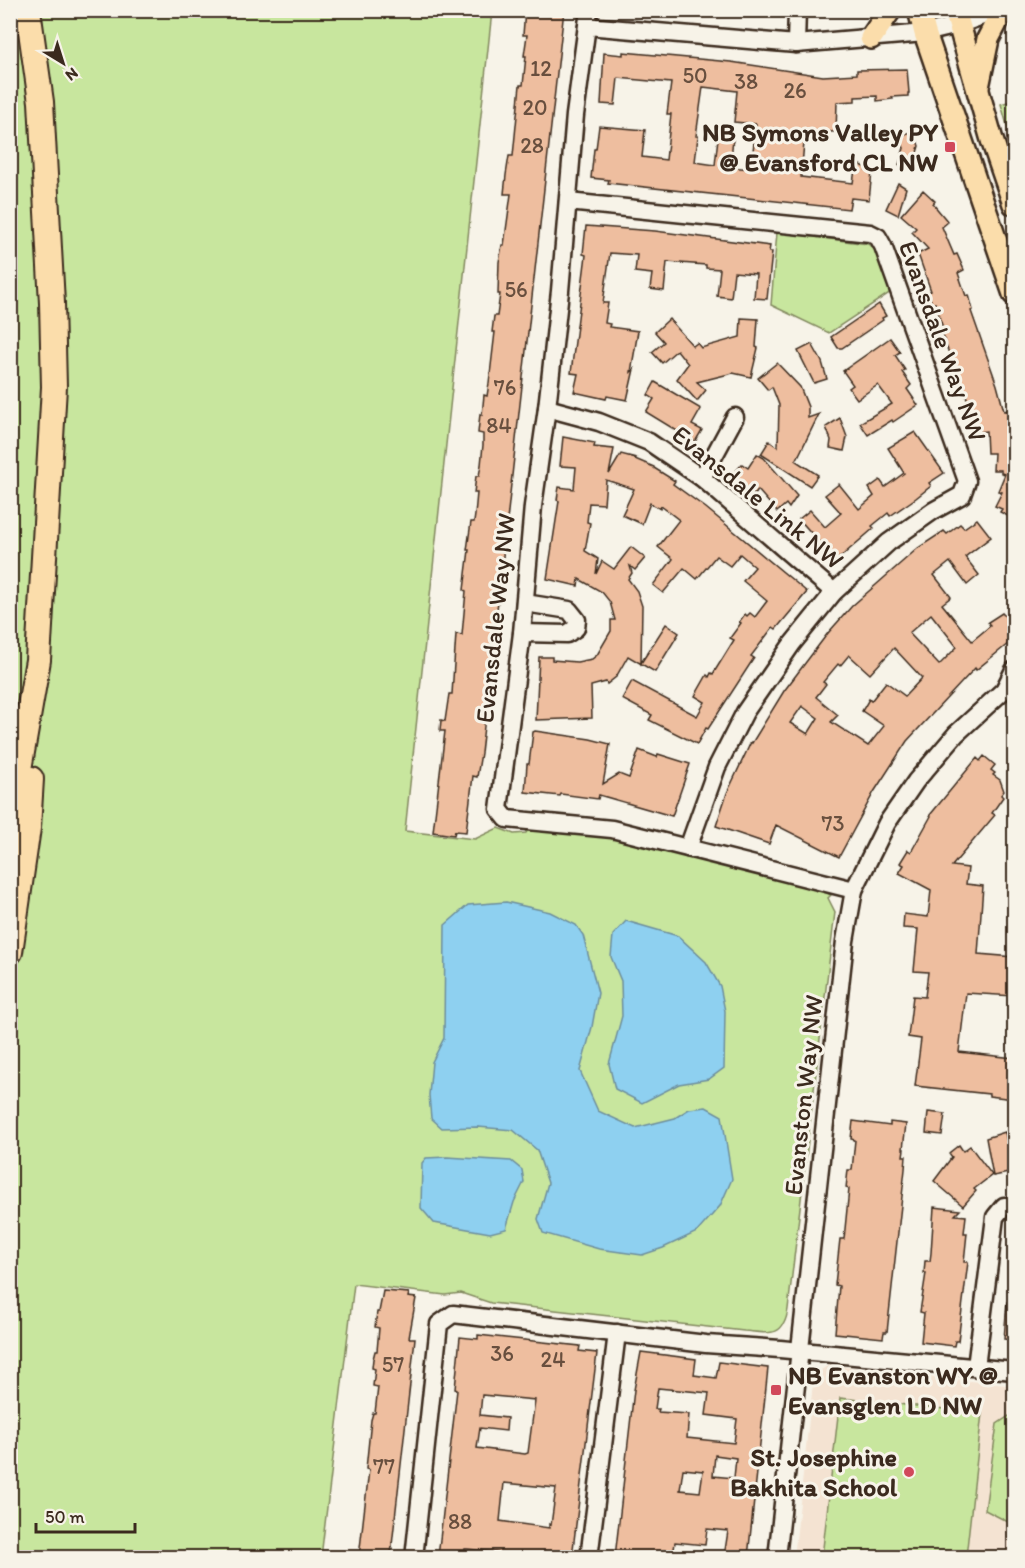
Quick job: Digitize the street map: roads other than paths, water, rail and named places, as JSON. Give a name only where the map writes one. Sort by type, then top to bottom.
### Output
[{"type":"highway","points":[[10,952],[28,828],[54,387],[52,303],[41,102],[28,10]]},
{"type":"highway","points":[[10,821],[38,660]]},
{"type":"main road","points":[[871,38],[890,10]]},
{"type":"main road","points":[[919,10],[1014,294]]},
{"type":"main road","points":[[977,91],[988,39],[1001,10]]},
{"type":"main road","points":[[957,18],[992,140],[1014,204]]},
{"type":"street","points":[[796,10],[796,44]]},
{"type":"street","points":[[588,18],[796,44],[925,33],[957,18],[1001,10]]},
{"type":"street","name":"Evansdale Way NW","points":[[588,18],[575,115],[547,408],[533,506],[522,633],[499,809],[507,819],[612,829],[854,890]]},
{"type":"street","name":"Evansdale Way NW","points":[[568,202],[870,232],[878,237],[967,481],[962,495],[933,511],[889,542],[834,592],[792,644],[745,712],[710,783],[688,848]]},
{"type":"street","name":"Evansdale Link NW","points":[[547,408],[599,422],[649,442],[702,478],[834,592]]},
{"type":"street","points":[[702,478],[735,417]]},
{"type":"street","points":[[522,633],[567,634],[576,628],[577,620],[569,610],[525,603]]},
{"type":"street","name":"Evanston Way NW","points":[[777,1557],[846,941],[854,890],[887,823],[915,781],[956,734],[1009,688],[1014,670]]},
{"type":"street","points":[[976,1367],[995,1217],[1004,1206],[1014,1206]]},
{"type":"street","points":[[414,1557],[439,1324],[453,1314],[706,1344],[1014,1371]]},
{"type":"street","points":[[589,1557],[617,1333]]},
{"type":"water","points":[[506,902],[550,912],[576,925],[583,935],[598,993],[580,1071],[598,1111],[635,1128],[675,1118],[689,1109],[706,1107],[722,1116],[732,1179],[720,1206],[697,1232],[642,1255],[599,1249],[543,1233],[538,1219],[548,1183],[537,1150],[513,1130],[478,1127],[442,1128],[431,1118],[429,1095],[432,1062],[444,1038],[445,925],[468,905]]},
{"type":"water","points":[[626,921],[678,936],[706,962],[720,986],[725,1011],[724,1068],[709,1079],[679,1084],[642,1103],[615,1089],[609,1064],[622,1016],[621,981],[611,957],[613,935]]},
{"type":"water","points":[[426,1158],[511,1161],[522,1170],[524,1182],[514,1202],[506,1229],[490,1233],[434,1223],[421,1208],[422,1163]]},
{"type":"place","name":"NB Symons Valley PY @ Evansford CL NW","points":[[950,147]]},
{"type":"place","name":"NB Evanston WY @ Evansglen LD NW","points":[[776,1390]]},
{"type":"place","name":"St. Josephine Bakhita School","points":[[909,1472]]}]
